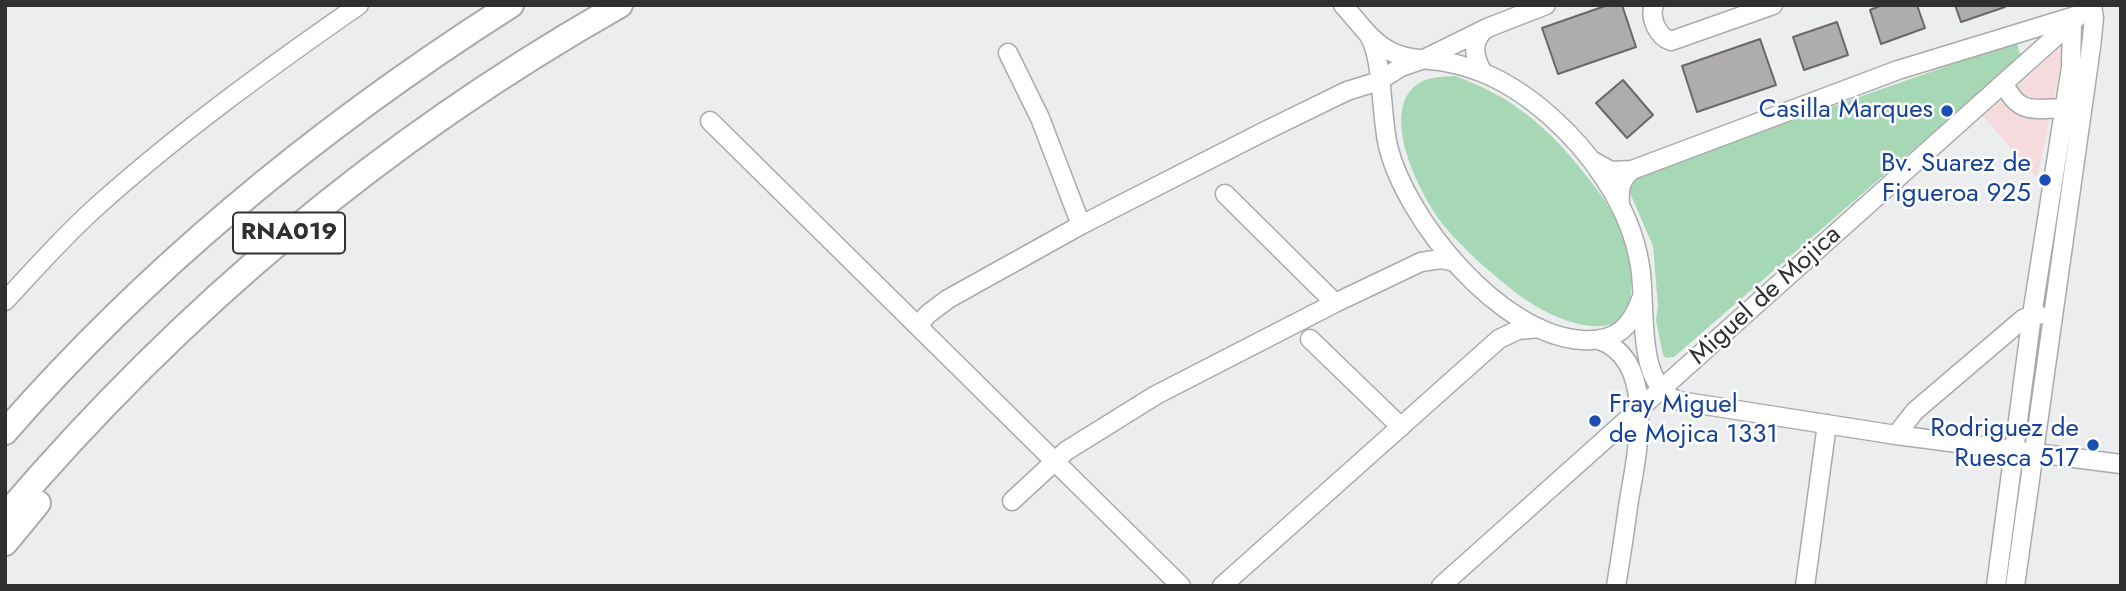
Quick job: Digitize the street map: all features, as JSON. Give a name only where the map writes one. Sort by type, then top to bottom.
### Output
[{"type":"highway","name":"RNA019","points":[[5,432],[120,311],[228,213],[379,94],[511,5]]},
{"type":"highway","name":"RNA019","points":[[5,516],[65,446],[177,332],[341,190],[496,80],[620,5]]},
{"type":"highway","points":[[5,543],[55,483],[103,406]]},
{"type":"street","points":[[5,302],[92,211],[168,146],[253,79],[359,5]]},
{"type":"street","points":[[1343,5],[1387,50],[1409,57],[1463,66],[1483,73],[1541,109],[1573,138],[1620,204],[1628,222],[1640,266],[1649,361],[1654,379],[1670,398],[1896,435],[2121,464]]},
{"type":"street","points":[[918,326],[928,314],[948,299],[1082,225],[1242,142],[1347,91],[1379,81],[1401,67],[1546,5]]},
{"type":"street","points":[[1654,5],[1651,13],[1660,34],[1671,41],[1773,5]]},
{"type":"street","points":[[1996,586],[2032,315],[2071,67],[2084,12]]},
{"type":"street","points":[[1591,160],[1611,171],[1632,170],[1898,69],[2084,12],[2094,18],[2015,586]]},
{"type":"street","name":"Miguel de Mojica","points":[[1441,586],[2084,12]]},
{"type":"street","points":[[1483,73],[1474,53],[1475,42],[1481,32],[1488,28]]},
{"type":"street","points":[[1366,30],[1375,47],[1384,131],[1393,165],[1413,205],[1454,262],[1494,299],[1515,314],[1557,335],[1578,340],[1599,340],[1616,335],[1626,327],[1642,296]]},
{"type":"street","points":[[1008,53],[1040,118],[1082,225]]},
{"type":"street","points":[[2004,83],[2010,97],[2022,107],[2064,108]]},
{"type":"street","points":[[1347,91],[1368,95],[1382,113]]},
{"type":"street","points":[[710,121],[1181,586]]},
{"type":"street","points":[[1620,204],[1619,189],[1622,180],[1632,170]]},
{"type":"street","points":[[1225,194],[1335,303]]},
{"type":"street","points":[[1421,262],[1431,241],[1427,227]]},
{"type":"street","points":[[1013,501],[1053,461],[1077,443],[1156,395],[1421,262],[1441,259],[1454,262]]},
{"type":"street","points":[[1222,586],[1499,339],[1506,330],[1506,321],[1494,299]]},
{"type":"street","points":[[1896,435],[1915,411],[2023,319],[2032,315],[2054,317]]},
{"type":"street","points":[[1499,339],[1518,330],[1542,328]]},
{"type":"street","points":[[1310,339],[1401,427]]},
{"type":"street","points":[[1599,340],[1616,348],[1629,366],[1634,379],[1638,410],[1639,434],[1616,586]]},
{"type":"street","points":[[1804,586],[1827,424]]},
{"type":"shaded area","points":[[2065,43],[2037,178],[1983,116]]},
{"type":"green space","points":[[2016,42],[2021,56],[1674,357],[1666,358],[1663,355],[1656,320],[1658,306],[1653,246],[1626,184],[1631,177]]},
{"type":"green space","points":[[1455,76],[1495,94],[1529,116],[1574,160],[1613,213],[1624,237],[1632,285],[1627,309],[1621,318],[1612,324],[1600,326],[1572,322],[1544,311],[1520,296],[1465,249],[1432,209],[1407,154],[1401,116],[1405,99],[1419,83]]},
{"type":"building","points":[[1608,5],[1622,5],[1636,47],[1558,74],[1542,28]]},
{"type":"building","points":[[1882,5],[1917,5],[1925,28],[1881,44],[1870,10]]},
{"type":"building","points":[[1955,5],[2005,5],[2005,7],[1961,22]]},
{"type":"building","points":[[1837,22],[1848,55],[1804,70],[1793,37]]},
{"type":"building","points":[[1760,39],[1776,85],[1697,112],[1682,66]]},
{"type":"building","points":[[1623,80],[1653,115],[1627,138],[1596,103]]},
{"type":"place","name":"Casilla Marques","points":[[1947,111]]},
{"type":"place","name":"Bv. Suarez de Figueroa 925","points":[[2045,180]]},
{"type":"place","name":"Fray Miguel de Mojica 1331","points":[[1595,421]]},
{"type":"place","name":"Rodriguez de Ruesca 517","points":[[2093,445]]}]
